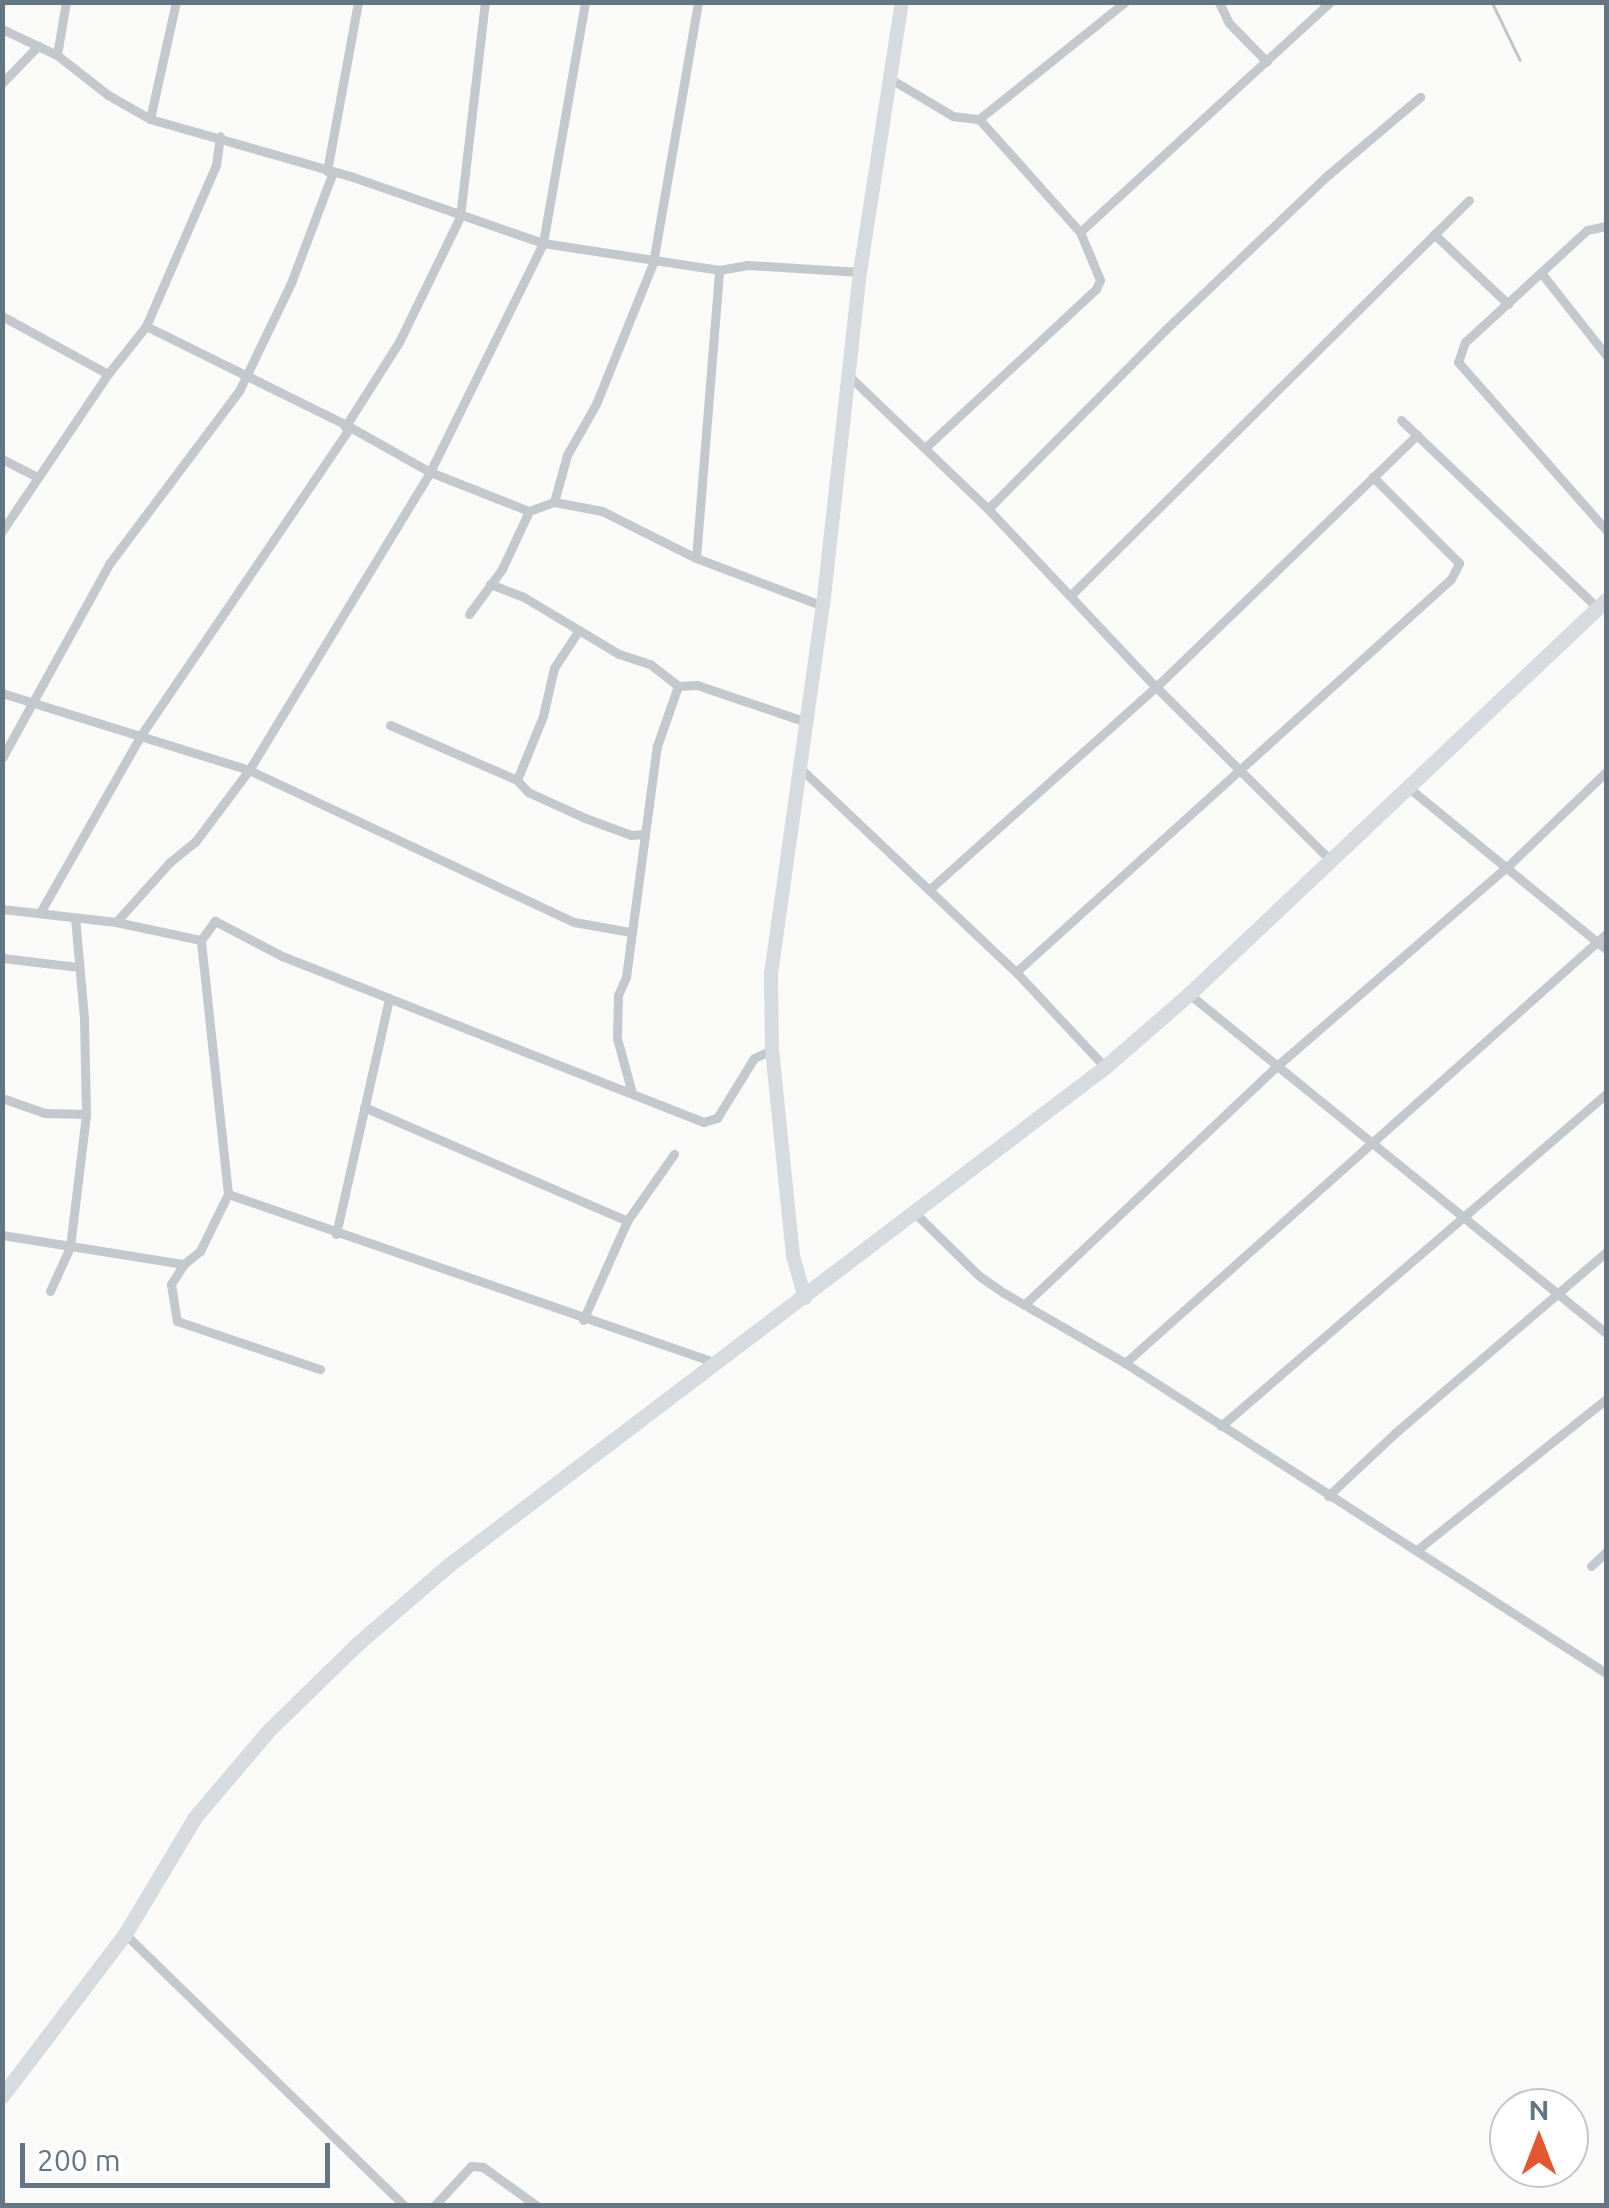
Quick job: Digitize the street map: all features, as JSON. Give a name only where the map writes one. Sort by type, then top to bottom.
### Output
[{"type":"main road","points":[[2,2096],[125,1934],[195,1817],[269,1730],[356,1644],[450,1564],[1105,1067],[1190,994],[1602,604]]},
{"type":"street","points":[[58,55],[66,2]]},
{"type":"street","points":[[150,119],[176,2]]},
{"type":"street","points":[[2,758],[109,564],[239,391],[291,283],[330,172],[358,2]]},
{"type":"street","points":[[41,911],[141,735],[348,427],[399,342],[460,217],[485,2]]},
{"type":"street","points":[[116,922],[170,862],[195,842],[249,770],[430,472],[543,243],[585,2]]},
{"type":"street","points":[[554,502],[567,455],[596,404],[654,263],[698,2]]},
{"type":"street","points":[[805,1298],[793,1256],[772,1050],[772,974],[822,606],[860,272],[902,2]]},
{"type":"street","points":[[979,119],[1125,2]]},
{"type":"street","points":[[1219,2],[1228,24],[1268,62]]},
{"type":"street","points":[[1080,232],[1330,2]]},
{"type":"street","points":[[2,29],[58,55],[108,95],[150,119],[220,136],[543,243],[719,270],[748,265],[860,272]]},
{"type":"street","points":[[2,84],[38,46]]},
{"type":"street","points":[[889,78],[953,116],[979,119],[1080,232],[1100,280],[1096,289],[926,448]]},
{"type":"street","points":[[988,510],[1166,330],[1328,176],[1420,96]]},
{"type":"street","points":[[2,531],[108,374],[146,326],[216,165],[220,136]]},
{"type":"street","points":[[1070,596],[1469,200]]},
{"type":"street","points":[[1606,226],[1586,230],[1465,342],[1458,362],[1606,530]]},
{"type":"street","points":[[1434,234],[1508,304]]},
{"type":"street","points":[[696,558],[719,270]]},
{"type":"street","points":[[1542,274],[1606,355]]},
{"type":"street","points":[[2,316],[108,374]]},
{"type":"street","points":[[146,326],[430,472],[530,511],[554,502],[602,511],[696,558],[822,606]]},
{"type":"street","points":[[849,376],[988,510],[1156,687],[1329,859]]},
{"type":"street","points":[[1401,420],[1602,604]]},
{"type":"street","points":[[931,888],[1156,687],[1417,435]]},
{"type":"street","points":[[2,460],[37,477]]},
{"type":"street","points":[[1016,972],[1451,579],[1459,564],[1373,477]]},
{"type":"street","points":[[469,614],[525,529],[530,511]]},
{"type":"street","points":[[490,584],[522,596],[619,654],[650,664],[678,686]]},
{"type":"street","points":[[517,780],[543,716],[554,668],[580,630]]},
{"type":"street","points":[[632,1092],[617,1038],[618,995],[626,977],[657,746],[678,686],[686,682],[698,685],[806,722]]},
{"type":"street","points":[[2,693],[249,770],[574,922],[630,932]]},
{"type":"street","points":[[390,726],[517,780],[528,792],[585,818],[618,831],[645,834]]},
{"type":"street","points":[[799,767],[931,888],[1105,1067]]},
{"type":"street","points":[[1024,1305],[1278,1064],[1508,866],[1606,772]]},
{"type":"street","points":[[1408,788],[1602,946]]},
{"type":"street","points":[[2,909],[116,922],[201,940]]},
{"type":"street","points":[[50,1292],[70,1247],[86,1114],[75,918]]},
{"type":"street","points":[[320,1369],[177,1321],[171,1284],[184,1264],[200,1250],[228,1194],[201,940],[214,922],[258,946],[703,1122],[716,1118],[754,1058],[772,1050]]},
{"type":"street","points":[[1125,1362],[1370,1142],[1602,946],[1606,934]]},
{"type":"street","points":[[2,958],[79,967]]},
{"type":"street","points":[[1190,994],[1606,1334]]},
{"type":"street","points":[[336,1234],[388,999]]},
{"type":"street","points":[[1221,1426],[1606,1094]]},
{"type":"street","points":[[2,1098],[45,1113],[86,1114]]},
{"type":"street","points":[[364,1107],[627,1221]]},
{"type":"street","points":[[583,1320],[627,1221],[674,1154]]},
{"type":"street","points":[[228,1194],[718,1364]]},
{"type":"street","points":[[914,1212],[978,1275],[1125,1362],[1606,1673]]},
{"type":"street","points":[[2,1235],[184,1264]]},
{"type":"street","points":[[1328,1496],[1395,1432],[1606,1252]]},
{"type":"street","points":[[1417,1550],[1606,1400]]},
{"type":"street","points":[[1591,1566],[1606,1552]]},
{"type":"street","points":[[125,1934],[404,2206]]},
{"type":"street","points":[[434,2206],[471,2166],[483,2167],[537,2206]]},
{"type":"waterway","points":[[1492,2],[1520,60]]}]
